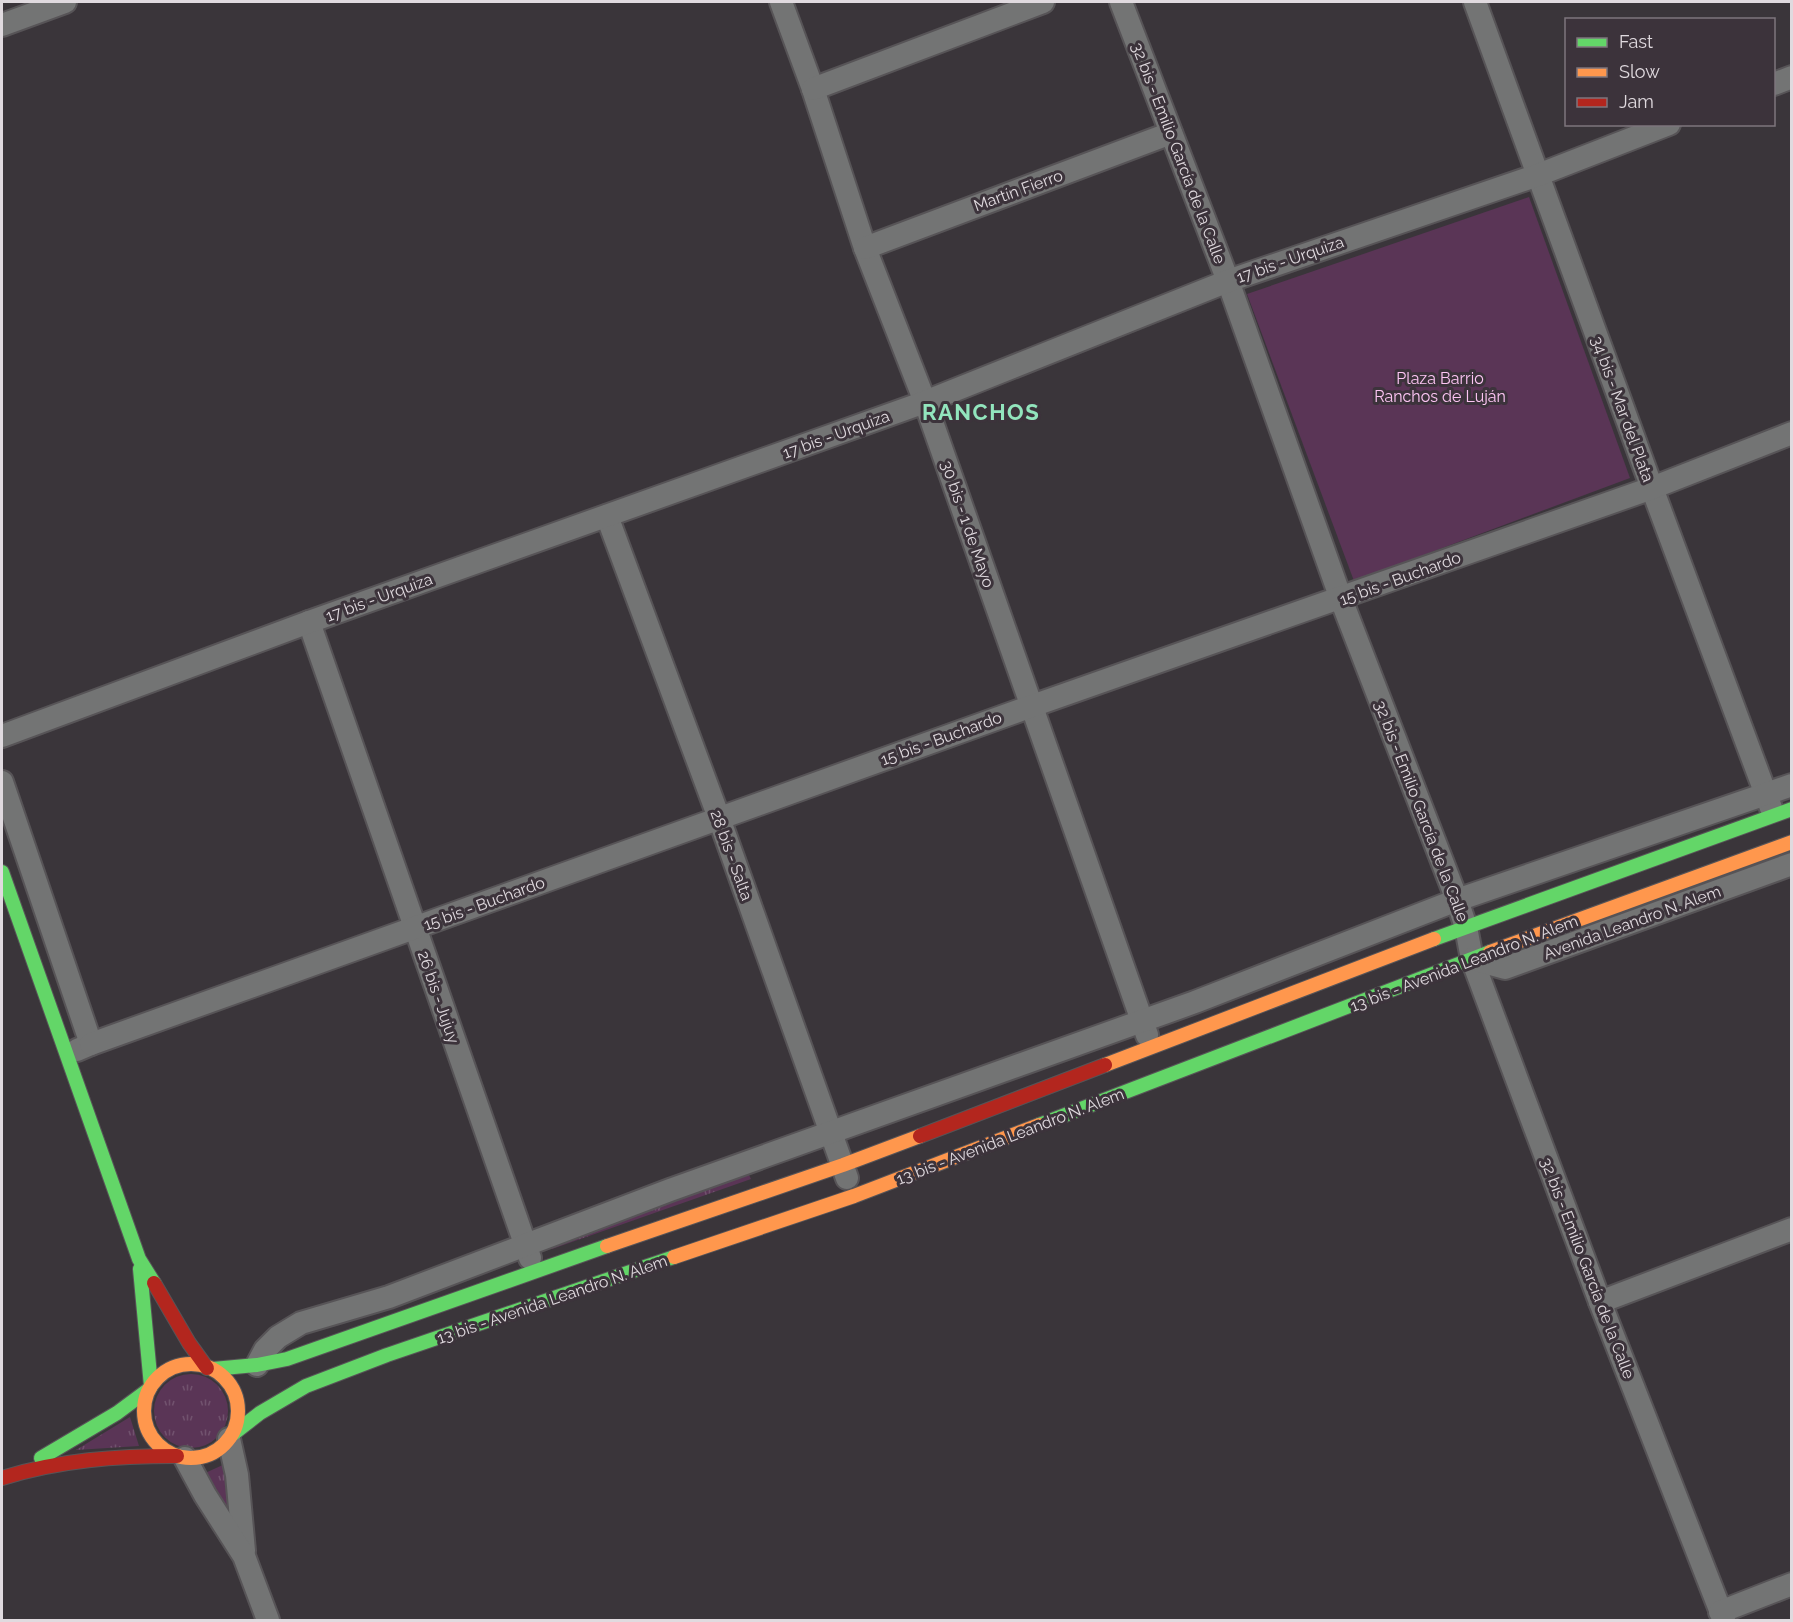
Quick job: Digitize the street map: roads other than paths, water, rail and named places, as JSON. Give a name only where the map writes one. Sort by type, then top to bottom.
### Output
[{"type":"main road","name":"13 bis - Avenida Leandro N. Alem","points":[[210,1368],[258,1365],[287,1359],[534,1270],[843,1165],[1466,927],[1783,812]]},
{"type":"main road","points":[[2,872],[138,1259],[189,1343],[210,1368],[225,1378],[234,1391],[238,1405],[238,1420],[231,1436],[211,1455],[196,1458],[126,1456],[80,1459],[8,1476]]},
{"type":"main road","name":"13 bis - Avenida Leandro N. Alem","points":[[231,1436],[260,1413],[306,1386],[398,1351],[854,1196],[1472,959]]},
{"type":"main road","points":[[138,1259],[149,1388],[143,1404],[144,1418],[148,1432],[156,1444],[167,1453],[181,1457]]},
{"type":"main road","points":[[8,1476],[108,1418],[149,1388],[159,1375],[176,1366],[195,1364],[210,1368]]},
{"type":"street","points":[[2,25],[65,2]]},
{"type":"street","name":"30 bis - 1 de Mayo","points":[[781,2],[813,89],[865,248],[925,402],[1152,1048]]},
{"type":"street","points":[[813,89],[1043,2]]},
{"type":"street","name":"32 bis - Emilio García de la Calle","points":[[1121,2],[1228,281],[1341,599],[1457,900],[1466,927],[1472,959],[1600,1302],[1722,1616]]},
{"type":"street","name":"34 bis - Mar del Plata","points":[[1475,2],[1766,794],[1783,812]]},
{"type":"street","points":[[1775,83],[1791,77]]},
{"type":"street","name":"17 bis - Urquiza","points":[[2,736],[309,621],[925,402],[1228,281],[1538,175],[1664,126]]},
{"type":"street","name":"Martín Fierro","points":[[865,248],[1171,133]]},
{"type":"street","name":"15 bis - Buchardo","points":[[67,1054],[1032,706],[1652,488],[1791,433]]},
{"type":"street","name":"28 bis - Salta","points":[[607,516],[719,818],[854,1196]]},
{"type":"street","name":"26 bis - Jujuy","points":[[309,621],[534,1270]]},
{"type":"street","points":[[2,782],[91,1044]]},
{"type":"street","points":[[258,1365],[265,1350],[278,1337],[301,1323],[389,1297],[670,1190],[1142,1021],[1457,900],[1791,785]]},
{"type":"street","name":"Avenida Leandro N. Alem","points":[[1472,959],[1505,968],[1790,856]]},
{"type":"street","points":[[1600,1302],[1791,1229]]},
{"type":"street","points":[[231,1436],[244,1556]]},
{"type":"street","points":[[181,1457],[244,1556],[268,1620]]},
{"type":"street","points":[[1722,1616],[1791,1584]]},
{"type":"district","name":"RANCHOS","points":[[981,412]]},
{"type":"park label","name":"Plaza Barrio Ranchos de Luján","points":[[1440,387]]}]
